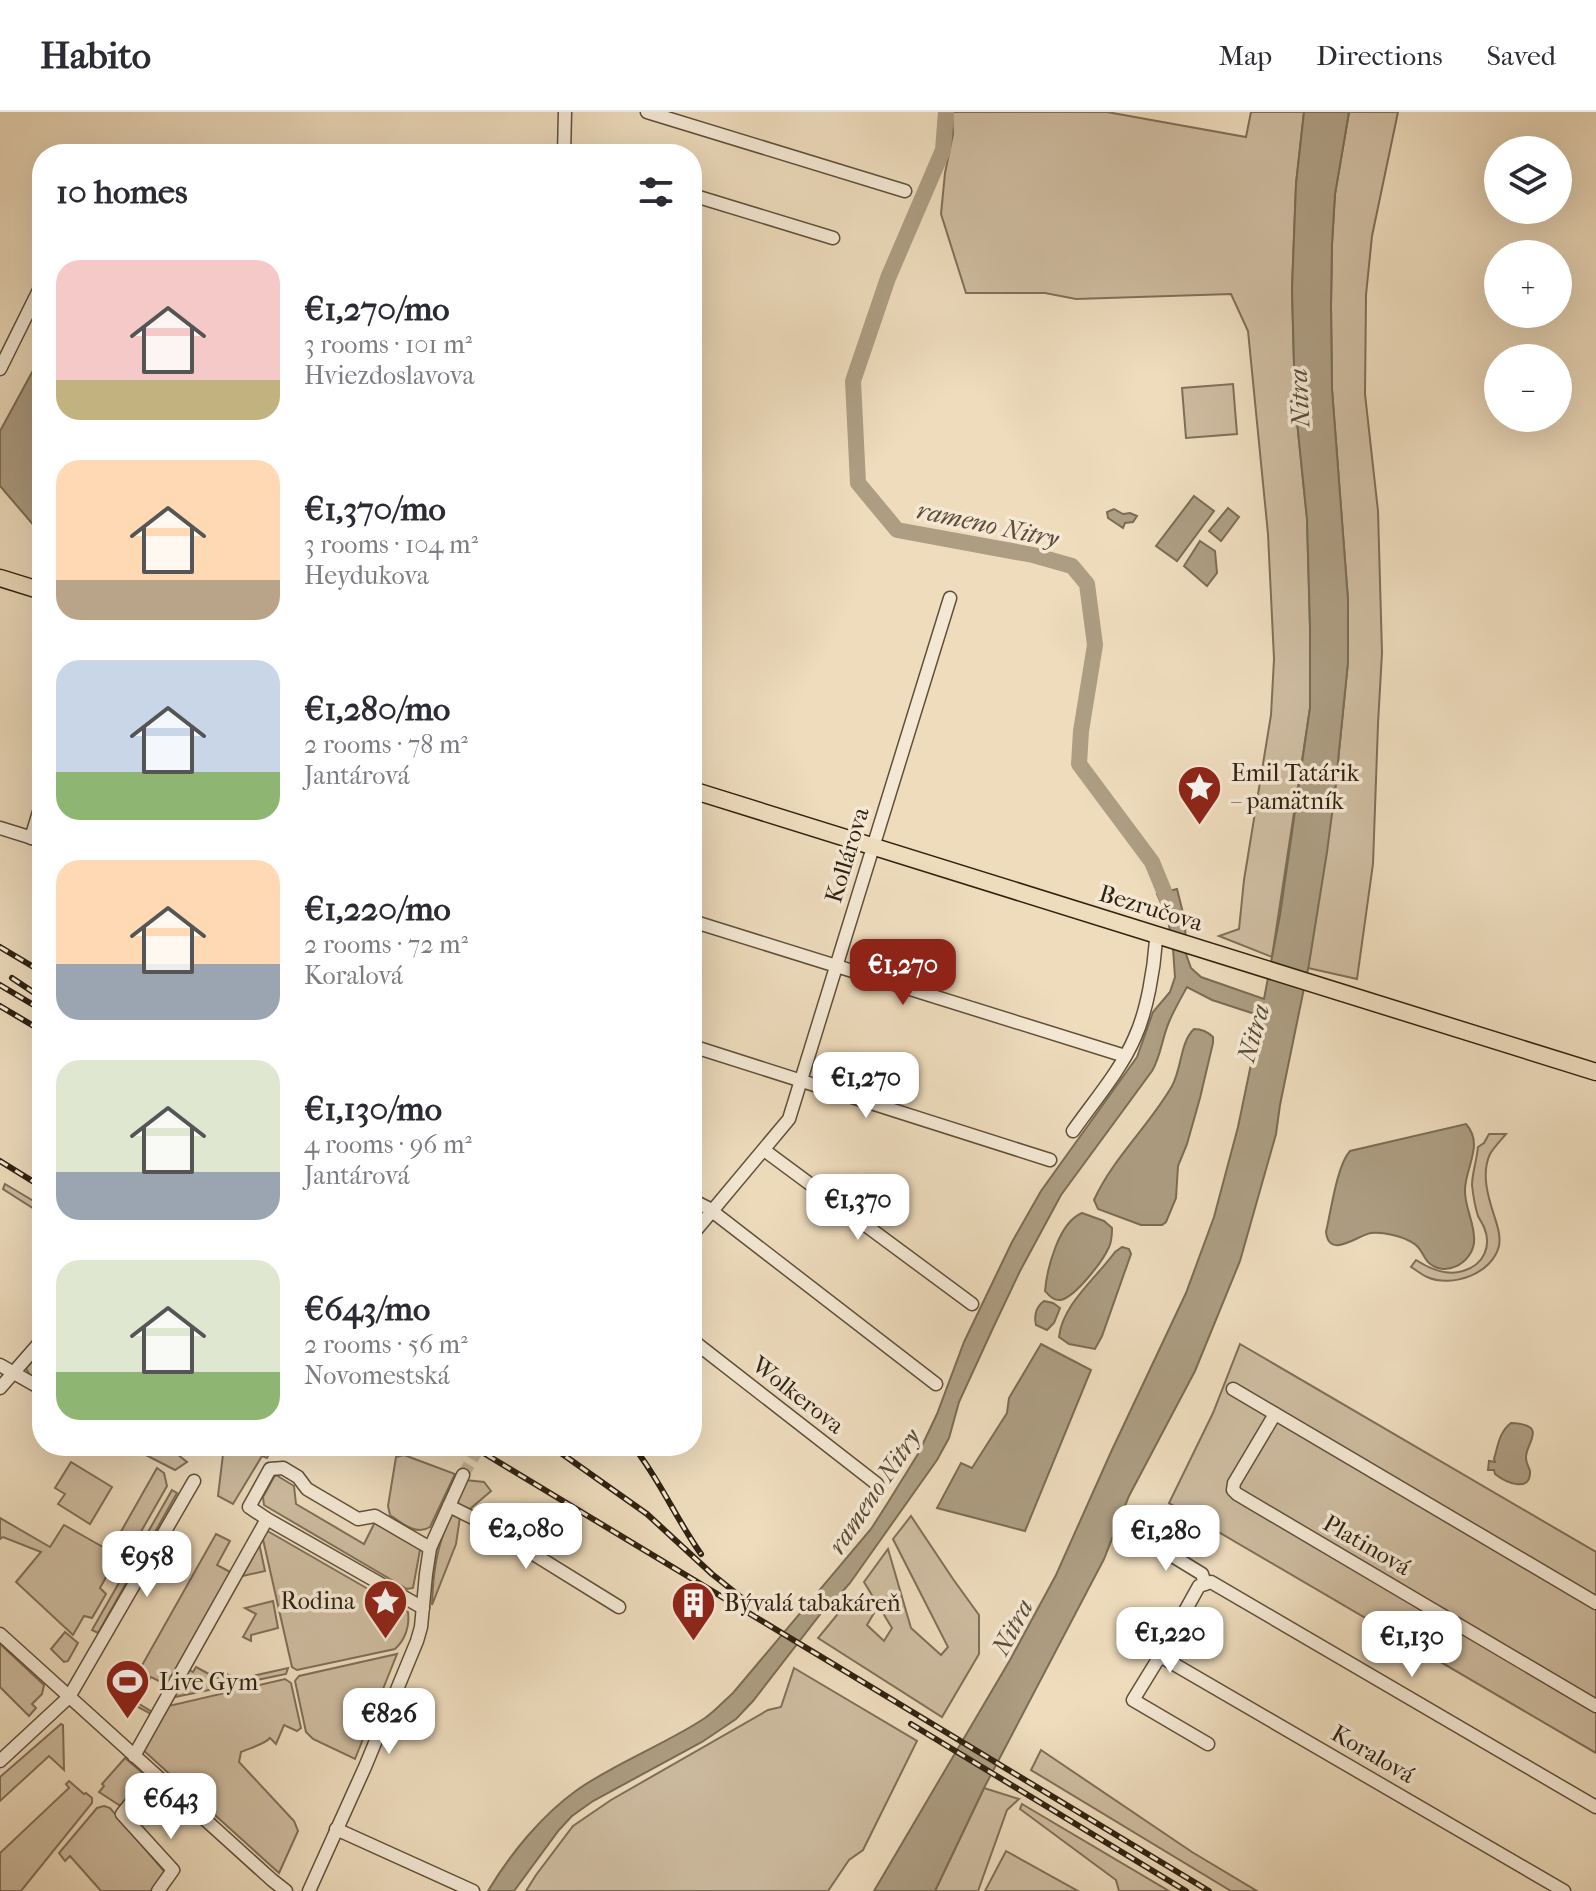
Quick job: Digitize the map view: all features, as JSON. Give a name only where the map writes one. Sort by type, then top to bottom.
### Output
[{"type":"main road","points":[[0,578],[32,588]]},
{"type":"main road","name":"Bezručova","points":[[702,793],[1160,939],[1246,962],[1596,1072]]},
{"type":"street","points":[[564,144],[565,112]]},
{"type":"street","points":[[647,112],[905,191]]},
{"type":"street","points":[[702,198],[833,238]]},
{"type":"street","points":[[0,369],[32,304]]},
{"type":"street","name":"Kollárova","points":[[702,1224],[789,1119],[950,598]]},
{"type":"street","points":[[0,828],[32,839]]},
{"type":"street","points":[[702,924],[1125,1056]]},
{"type":"street","points":[[1073,1131],[1136,1037],[1160,939]]},
{"type":"street","points":[[702,1049],[1050,1160]]},
{"type":"street","points":[[764,1150],[972,1304]]},
{"type":"street","points":[[702,1206],[936,1384]]},
{"type":"street","name":"Wolkerova","points":[[702,1348],[877,1484]]},
{"type":"street","points":[[0,1388],[32,1351]]},
{"type":"street","points":[[0,1365],[32,1382]]},
{"type":"street","points":[[1233,1389],[1596,1603]]},
{"type":"street","name":"Platinová","points":[[1275,1414],[1234,1483],[1233,1490],[1237,1494],[1596,1706]]},
{"type":"street","points":[[423,1608],[249,1507],[270,1469],[283,1468],[298,1477],[307,1489],[358,1519],[375,1516],[430,1548]]},
{"type":"street","points":[[309,1891],[414,1649],[421,1627],[430,1548],[463,1475]]},
{"type":"street","points":[[0,1761],[69,1697],[194,1481]]},
{"type":"street","points":[[449,1506],[487,1523],[619,1607]]},
{"type":"street","points":[[134,1756],[267,1519]]},
{"type":"street","points":[[1153,1544],[1202,1574],[1208,1583],[1596,1807]]},
{"type":"street","points":[[1208,1583],[1199,1586],[1133,1700],[1208,1744]]},
{"type":"street","points":[[0,1634],[154,1774],[268,1886],[286,1891]]},
{"type":"street","name":"Koralová","points":[[1160,1656],[1564,1891]]},
{"type":"street","points":[[154,1774],[122,1814],[173,1870],[158,1891]]},
{"type":"street","points":[[336,1829],[473,1891]]},
{"type":"shaded area","points":[[952,112],[1107,112],[1246,137],[1251,112],[1304,112],[1296,184],[1292,289],[1295,402],[1307,519],[1310,708],[1272,957],[1219,936],[1239,929],[1271,715],[1274,659],[1268,534],[1248,331],[1231,294],[1076,299],[1045,293],[966,293],[941,214],[953,134]]},
{"type":"shaded area","points":[[1349,112],[1398,112],[1372,236],[1366,295],[1365,394],[1378,511],[1382,653],[1373,864],[1357,979],[1308,968],[1335,791],[1348,662],[1348,600],[1332,389],[1331,306],[1335,194]]},
{"type":"shaded area","points":[[1233,384],[1237,434],[1186,438],[1182,388]]},
{"type":"shaded area","points":[[1489,1134],[1506,1134],[1490,1154],[1486,1169],[1488,1193],[1499,1234],[1495,1256],[1470,1276],[1448,1281],[1427,1277],[1411,1267],[1416,1260],[1451,1273],[1470,1268],[1484,1254],[1486,1234],[1477,1212],[1472,1185],[1478,1147]]},
{"type":"shaded area","points":[[5,1184],[32,1200],[32,1208],[3,1189]]},
{"type":"shaded area","points":[[1240,1344],[1596,1552],[1596,1753],[1169,1503],[1213,1413]]},
{"type":"shaded area","points":[[32,1362],[32,1376],[29,1374],[26,1368]]},
{"type":"shaded area","points":[[148,1456],[180,1456],[187,1462],[175,1470]]},
{"type":"shaded area","points":[[223,1456],[262,1456],[233,1504],[218,1496]]},
{"type":"shaded area","points":[[407,1456],[455,1474],[430,1527],[420,1530],[409,1527],[390,1515],[388,1506],[396,1457]]},
{"type":"shaded area","points":[[71,1462],[112,1487],[90,1524],[58,1504],[65,1494],[55,1488]]},
{"type":"shaded area","points":[[157,1468],[164,1473],[167,1486],[118,1572],[110,1570],[100,1588],[106,1594],[92,1618],[84,1616],[73,1635],[16,1582],[41,1552],[3,1537],[0,1539],[0,1518],[50,1547],[64,1525],[110,1551]]},
{"type":"shaded area","points":[[276,1475],[294,1486],[296,1504],[364,1544],[376,1520],[414,1541],[420,1550],[413,1588],[407,1589],[264,1505],[263,1497]]},
{"type":"shaded area","points":[[465,1480],[484,1482],[491,1491],[470,1509],[459,1506],[456,1500]]},
{"type":"shaded area","points":[[172,1490],[177,1493],[98,1633],[92,1630]]},
{"type":"shaded area","points":[[450,1516],[460,1517],[456,1544],[432,1605],[439,1549]]},
{"type":"shaded area","points":[[911,1516],[979,1615],[979,1654],[942,1717],[818,1638],[851,1598],[874,1613],[867,1625],[884,1641],[892,1628],[864,1582],[888,1549],[911,1628],[941,1655],[948,1647],[893,1539]]},
{"type":"shaded area","points":[[264,1529],[408,1612],[407,1627],[399,1645],[395,1649],[297,1670],[292,1667],[262,1535]]},
{"type":"shaded area","points":[[216,1534],[230,1541],[217,1565],[232,1573],[169,1686],[151,1677],[136,1702],[154,1713],[151,1714],[123,1699]]},
{"type":"shaded area","points":[[259,1543],[265,1571],[238,1577]]},
{"type":"shaded area","points":[[273,1601],[278,1628],[251,1635],[251,1641],[243,1637],[256,1614],[245,1608]]},
{"type":"shaded area","points":[[65,1632],[78,1643],[68,1661],[64,1662],[51,1649]]},
{"type":"shaded area","points":[[0,1644],[44,1685],[42,1694],[32,1704],[36,1708],[29,1716],[0,1687]]},
{"type":"shaded area","points":[[397,1654],[355,1759],[313,1739],[306,1732],[295,1681],[299,1676]]},
{"type":"shaded area","points":[[196,1667],[218,1679],[224,1673],[239,1679],[288,1668],[286,1674],[170,1698],[186,1668],[193,1672]]},
{"type":"shaded area","points":[[794,1668],[917,1741],[863,1850],[849,1860],[828,1891],[526,1891],[573,1826],[611,1800],[768,1710],[781,1707]]},
{"type":"shaded area","points":[[285,1679],[291,1683],[301,1728],[297,1731],[284,1725],[276,1744],[270,1738],[241,1752],[239,1762],[294,1821],[298,1831],[279,1873],[142,1749],[164,1707]]},
{"type":"shaded area","points":[[61,1724],[64,1770],[49,1756],[0,1801],[0,1777]]},
{"type":"shaded area","points":[[1041,1750],[1192,1852],[1257,1891],[1231,1891],[1031,1770]]},
{"type":"shaded area","points":[[125,1758],[144,1774],[128,1804],[119,1805],[99,1792],[104,1786],[102,1784]]},
{"type":"shaded area","points":[[69,1781],[92,1798],[92,1803],[21,1891],[0,1891],[0,1853],[69,1788],[66,1784]]},
{"type":"shaded area","points":[[984,1788],[1019,1799],[1007,1810],[978,1891],[935,1891]]},
{"type":"shaded area","points":[[1022,1804],[1169,1891],[1119,1891],[1116,1880],[1020,1809]]},
{"type":"shaded area","points":[[97,1808],[110,1808],[164,1871],[163,1878],[153,1891],[101,1891],[70,1856],[65,1861],[59,1853]]},
{"type":"shaded area","points":[[1006,1851],[1078,1891],[985,1891]]},
{"type":"water","name":"Nitra","points":[[1304,112],[1349,112],[1335,194],[1331,306],[1332,389],[1348,600],[1348,662],[1327,852],[1276,1134],[1240,1261],[1195,1371],[1129,1496],[1104,1559],[984,1788],[935,1891],[874,1891],[1010,1660],[1056,1575],[1186,1293],[1214,1217],[1238,1127],[1261,1016],[1212,1000],[1187,987],[1169,1022],[1152,1071],[1061,1195],[1020,1271],[959,1402],[949,1438],[937,1460],[850,1583],[822,1612],[736,1719],[702,1742],[593,1801],[572,1816],[514,1891],[488,1891],[528,1836],[564,1800],[608,1771],[705,1718],[733,1693],[871,1529],[918,1454],[964,1342],[1012,1242],[1041,1191],[1137,1057],[1153,1012],[1170,992],[1175,977],[1173,949],[1168,919],[1157,894],[1177,889],[1185,921],[1186,954],[1191,968],[1201,977],[1264,999],[1280,915],[1310,708],[1307,519],[1295,402],[1292,289],[1296,184]]},
{"type":"water","points":[[32,372],[32,523],[0,486],[0,431]]},
{"type":"water","points":[[1194,496],[1214,511],[1177,561],[1156,546]]},
{"type":"water","points":[[1228,508],[1239,517],[1221,541],[1209,531]]},
{"type":"water","points":[[1114,509],[1137,516],[1133,522],[1125,523],[1123,528],[1108,518],[1107,512]]},
{"type":"water","points":[[1200,541],[1215,551],[1217,573],[1207,586],[1184,566]]},
{"type":"water","points":[[1194,1029],[1209,1034],[1213,1037],[1213,1043],[1187,1144],[1178,1166],[1176,1198],[1166,1222],[1162,1225],[1141,1225],[1098,1209],[1094,1200],[1102,1185],[1172,1086],[1186,1041]]},
{"type":"water","points":[[1466,1124],[1474,1139],[1465,1189],[1474,1243],[1468,1257],[1456,1266],[1442,1269],[1434,1267],[1416,1245],[1404,1238],[1371,1233],[1345,1244],[1332,1244],[1328,1240],[1326,1232],[1335,1189],[1341,1167],[1350,1151]]},
{"type":"water","points":[[1082,1213],[1104,1221],[1112,1228],[1111,1242],[1101,1261],[1081,1285],[1067,1297],[1056,1300],[1045,1291],[1048,1270],[1061,1236],[1074,1218]]},
{"type":"water","points":[[1122,1247],[1129,1249],[1131,1254],[1095,1349],[1069,1344],[1059,1337],[1066,1314],[1081,1292]]},
{"type":"water","points":[[1044,1301],[1060,1308],[1054,1323],[1047,1330],[1035,1322],[1037,1309]]},
{"type":"water","points":[[1041,1344],[1091,1370],[1025,1531],[937,1508],[961,1463],[972,1468],[1007,1413],[1009,1398]]},
{"type":"water","points":[[1511,1423],[1523,1424],[1533,1431],[1526,1458],[1529,1478],[1522,1484],[1511,1483],[1495,1474],[1494,1470],[1488,1470],[1489,1461],[1495,1462],[1501,1435]]},
{"type":"waterway","name":"rameno Nitry","points":[[946,112],[943,150],[888,278],[853,381],[858,483],[897,530],[1033,555],[1072,566],[1087,584],[1095,645],[1081,731],[1079,764],[1152,862],[1173,913]]},
{"type":"tunnel","points":[[463,1475],[474,1456]]},
{"type":"railway","points":[[0,947],[32,966]]},
{"type":"railway","points":[[12,978],[32,991]]},
{"type":"railway","points":[[0,985],[32,1004]]},
{"type":"railway","points":[[0,1006],[32,1025]]},
{"type":"railway","points":[[0,1161],[32,1181]]},
{"type":"railway","points":[[489,1456],[1209,1891]]},
{"type":"railway","points":[[565,1456],[647,1514],[742,1598]]},
{"type":"railway","points":[[640,1456],[701,1554]]},
{"type":"railway","points":[[911,1724],[1186,1891]]},
{"type":"place","name":"Emil Tatárik – pamätník","points":[[1200,826]]},
{"type":"place","name":"Rodina","points":[[386,1640]]},
{"type":"place","name":"Bývalá tabakáreň","points":[[693,1642]]},
{"type":"place","name":"Live Gym","points":[[128,1721]]}]
